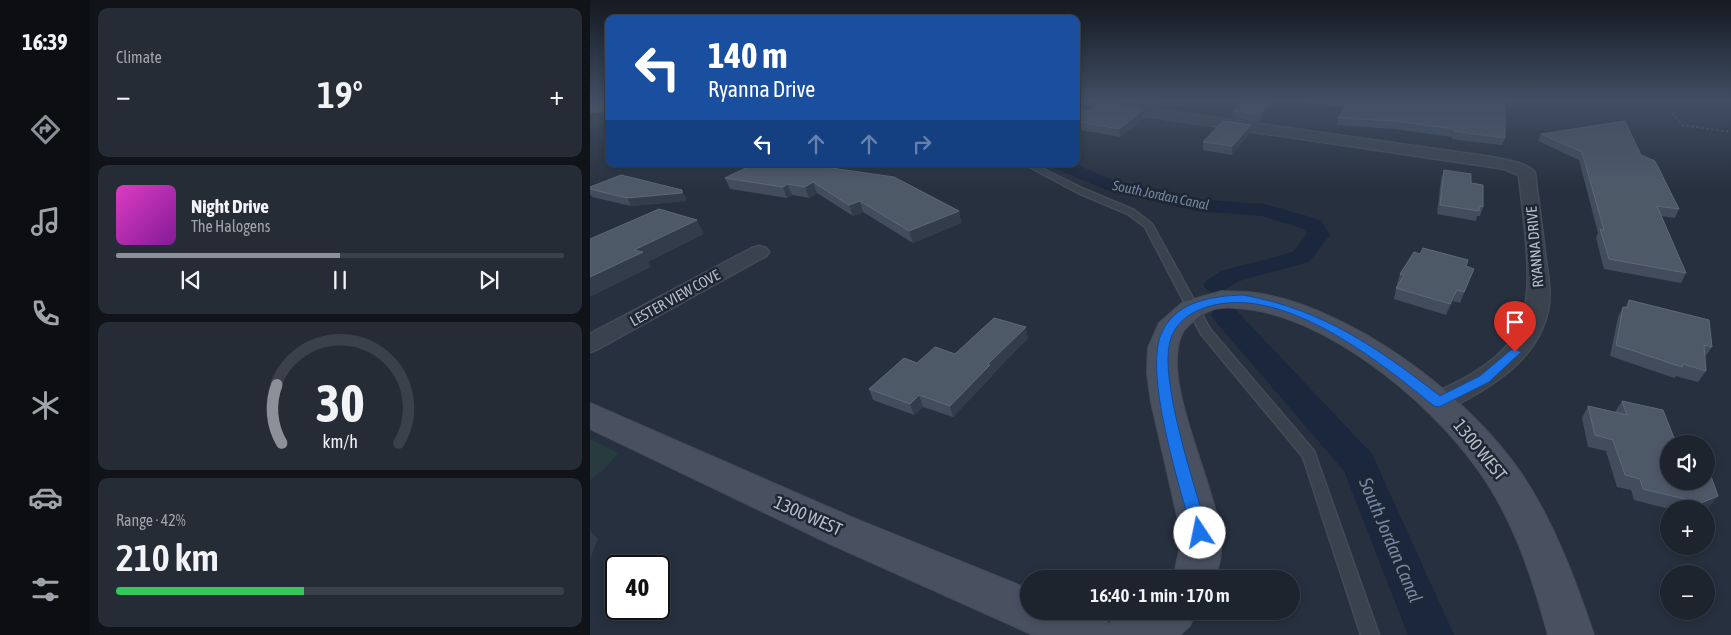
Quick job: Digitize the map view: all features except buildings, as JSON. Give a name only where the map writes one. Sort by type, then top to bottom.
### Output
[{"type":"street","name":"RYANNA DRIVE","points":[[1275,131],[1492,162],[1527,172],[1539,288],[1538,307],[1533,326],[1515,352],[1502,366],[1484,379],[1439,402]]},
{"type":"street","name":"LESTER VIEW COVE","points":[[590,344],[759,252]]},
{"type":"street","name":"1300 WEST","points":[[1196,570],[1201,543],[1199,522],[1171,420],[1165,388],[1164,342],[1168,330],[1176,320],[1192,308],[1220,299],[1243,298],[1265,302],[1300,313],[1354,340],[1385,360],[1439,402],[1486,453],[1508,485],[1544,558],[1572,635]]},
{"type":"street","name":"1300 WEST","points":[[590,415],[842,531],[1020,607]]},
{"type":"street","name":"1300 WEST","points":[[1050,620],[1077,632],[1090,635]]},
{"type":"lane","points":[[1034,167],[1131,212],[1141,219],[1154,235],[1205,331],[1309,455],[1370,635]]},
{"type":"green space","points":[[590,439],[618,453],[604,469],[590,480]]},
{"type":"waterway","name":"South Jordan Canal","points":[[1067,167],[1107,184],[1196,205],[1264,210],[1313,225],[1319,235],[1301,257],[1230,276],[1216,285]]},
{"type":"waterway","name":"South Jordan Canal","points":[[1225,315],[1359,464],[1431,635]]},
{"type":"route","points":[[1200,533],[1199,522],[1171,420],[1163,364],[1164,342],[1168,330],[1176,320],[1192,308],[1208,301],[1243,298],[1265,302],[1300,313],[1354,340],[1416,382],[1439,402],[1484,379],[1502,366],[1515,352]]}]
